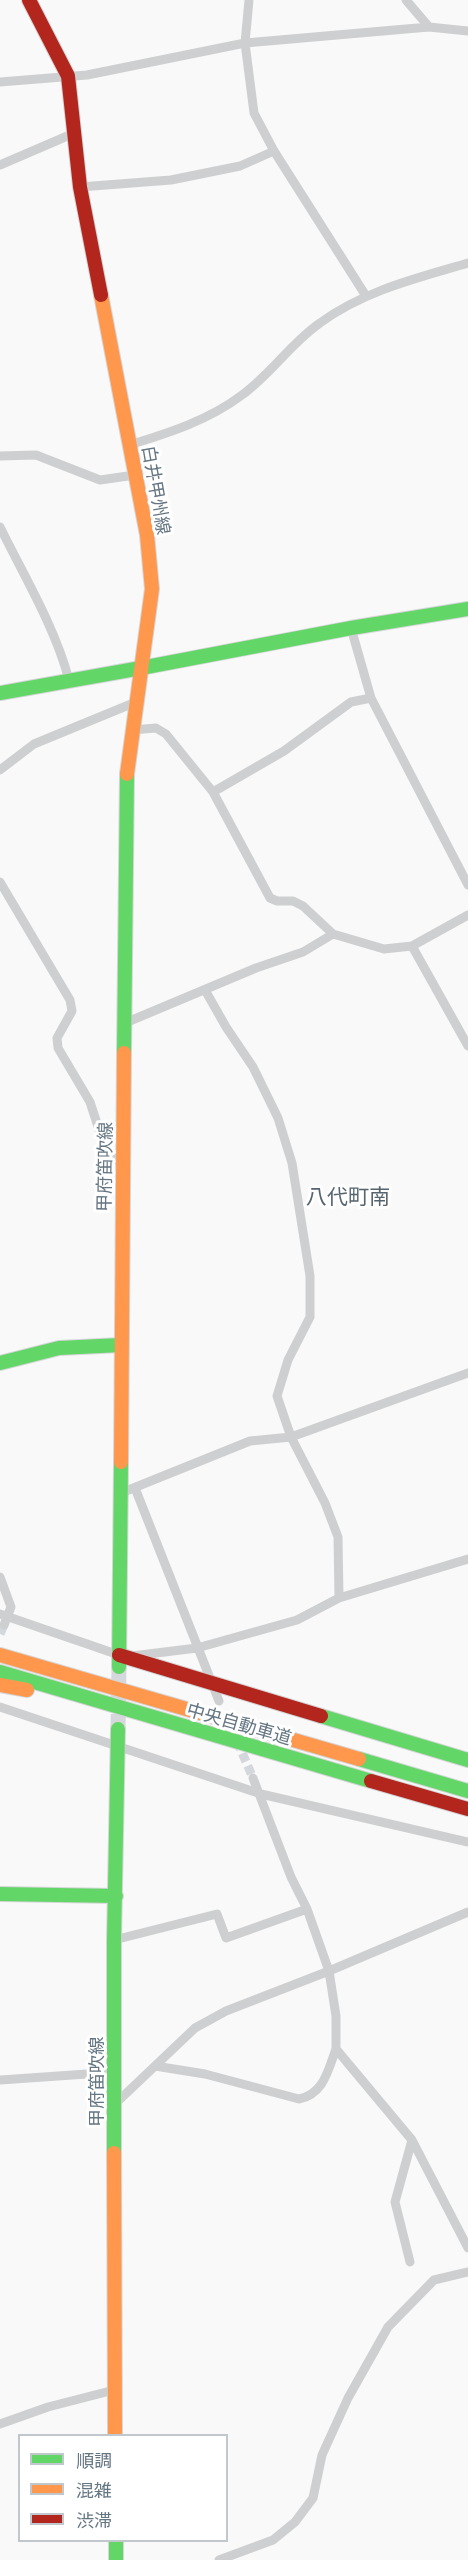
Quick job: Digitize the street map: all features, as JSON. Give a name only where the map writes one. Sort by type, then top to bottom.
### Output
[{"type":"main road","name":"白井甲州線","points":[[29,0],[68,76],[72,134],[80,187],[147,535],[152,589],[149,624],[141,668]]},
{"type":"main road","points":[[0,693],[351,628],[468,609]]},
{"type":"main road","name":"甲府笛吹線","points":[[122,1659],[121,1345],[126,804],[132,730],[141,668]]},
{"type":"main road","points":[[0,1363],[58,1346],[121,1345]]},
{"type":"main road","name":"中央自動車道","points":[[0,1655],[468,1791]]},
{"type":"main road","points":[[122,1659],[211,1683],[468,1760]]},
{"type":"main road","name":"中央自動車道","points":[[0,1672],[468,1809]]},
{"type":"main road","points":[[0,1685],[159,1719]]},
{"type":"main road","name":"甲府笛吹線","points":[[115,2434],[114,1940],[118,1729]]},
{"type":"main road","points":[[0,1894],[116,1896]]},
{"type":"main road","points":[[116,2542],[116,2560]]},
{"type":"street","points":[[249,0],[245,43],[254,112],[274,151],[366,296]]},
{"type":"street","points":[[406,0],[429,27]]},
{"type":"street","points":[[0,82],[87,75],[245,43],[429,27],[468,31]]},
{"type":"street","points":[[0,165],[72,134]]},
{"type":"street","points":[[80,187],[171,180],[240,166],[274,151]]},
{"type":"street","points":[[129,445],[172,432],[206,417],[242,395],[320,322],[366,296],[468,263]]},
{"type":"street","points":[[0,456],[36,455],[100,480],[135,475]]},
{"type":"street","points":[[0,527],[43,615],[69,680]]},
{"type":"street","points":[[351,628],[371,698],[468,885]]},
{"type":"street","points":[[213,792],[284,751],[351,702],[371,698]]},
{"type":"street","points":[[0,770],[34,744],[136,702]]},
{"type":"street","points":[[132,730],[156,728],[166,734],[213,792],[270,898],[277,902],[293,901],[303,906],[333,934],[384,949],[412,946],[468,915]]},
{"type":"street","points":[[0,882],[70,1000],[72,1011],[57,1038],[58,1048],[90,1102],[104,1145],[123,1168]]},
{"type":"street","points":[[125,1023],[303,952],[333,934]]},
{"type":"street","points":[[412,946],[468,1046]]},
{"type":"street","points":[[205,990],[226,1028],[253,1067],[278,1118],[292,1163],[310,1276],[310,1317],[288,1360],[277,1396],[291,1437],[325,1503],[338,1538],[339,1598]]},
{"type":"street","points":[[121,1493],[249,1441],[291,1437],[468,1373]]},
{"type":"street","points":[[135,1488],[219,1701]]},
{"type":"street","points":[[0,1576],[11,1607],[4,1618],[122,1659],[197,1648],[297,1620],[339,1598],[468,1559]]},
{"type":"street","points":[[0,1707],[261,1794],[468,1842]]},
{"type":"street","points":[[155,2066],[205,2074],[299,2099],[311,2097],[322,2086],[336,2049],[336,2016],[329,1971],[308,1909],[291,1876],[253,1778]]},
{"type":"street","points":[[114,1940],[217,1914],[226,1938],[308,1909]]},
{"type":"street","points":[[116,2103],[195,2028],[226,2011],[329,1971],[468,1912]]},
{"type":"street","points":[[336,2049],[412,2140],[468,2248]]},
{"type":"street","points":[[0,2080],[116,2072]]},
{"type":"street","points":[[410,2262],[395,2202],[412,2140]]},
{"type":"street","points":[[219,2560],[273,2540],[295,2522],[313,2498],[322,2455],[348,2398],[388,2327],[434,2280],[468,2272]]},
{"type":"street","points":[[0,2424],[48,2407],[114,2390]]},
{"type":"tunnel","points":[[0,1634],[4,1625]]},
{"type":"tunnel","points":[[118,1729],[119,1667]]},
{"type":"tunnel","points":[[237,1741],[253,1778]]},
{"type":"traffic: fast","points":[[141,668],[351,628],[468,609]]},
{"type":"traffic: fast","points":[[0,693],[141,668]]},
{"type":"traffic: fast","points":[[124,1053],[127,774]]},
{"type":"traffic: fast","points":[[0,1363],[59,1348],[121,1345]]},
{"type":"traffic: fast","points":[[119,1667],[121,1462]]},
{"type":"traffic: fast","points":[[0,1672],[371,1781]]},
{"type":"traffic: fast","points":[[321,1716],[468,1760]]},
{"type":"traffic: fast","points":[[114,2153],[114,1940],[118,1729]]},
{"type":"traffic: fast","points":[[359,1759],[468,1791]]},
{"type":"traffic: fast","points":[[0,1894],[116,1896]]},
{"type":"traffic: fast","points":[[116,2542],[116,2560]]},
{"type":"traffic: slow","points":[[101,295],[147,535],[152,589],[127,774]]},
{"type":"traffic: slow","points":[[121,1462],[124,1053]]},
{"type":"traffic: slow","points":[[0,1655],[359,1759]]},
{"type":"traffic: slow","points":[[0,1685],[27,1690]]},
{"type":"traffic: slow","points":[[114,2153],[115,2434]]},
{"type":"traffic: jam","points":[[29,0],[68,76],[80,187],[101,295]]},
{"type":"traffic: jam","points":[[119,1655],[321,1716]]},
{"type":"traffic: jam","points":[[371,1781],[468,1809]]},
{"type":"district","name":"八代町南","points":[[348,1197]]}]
